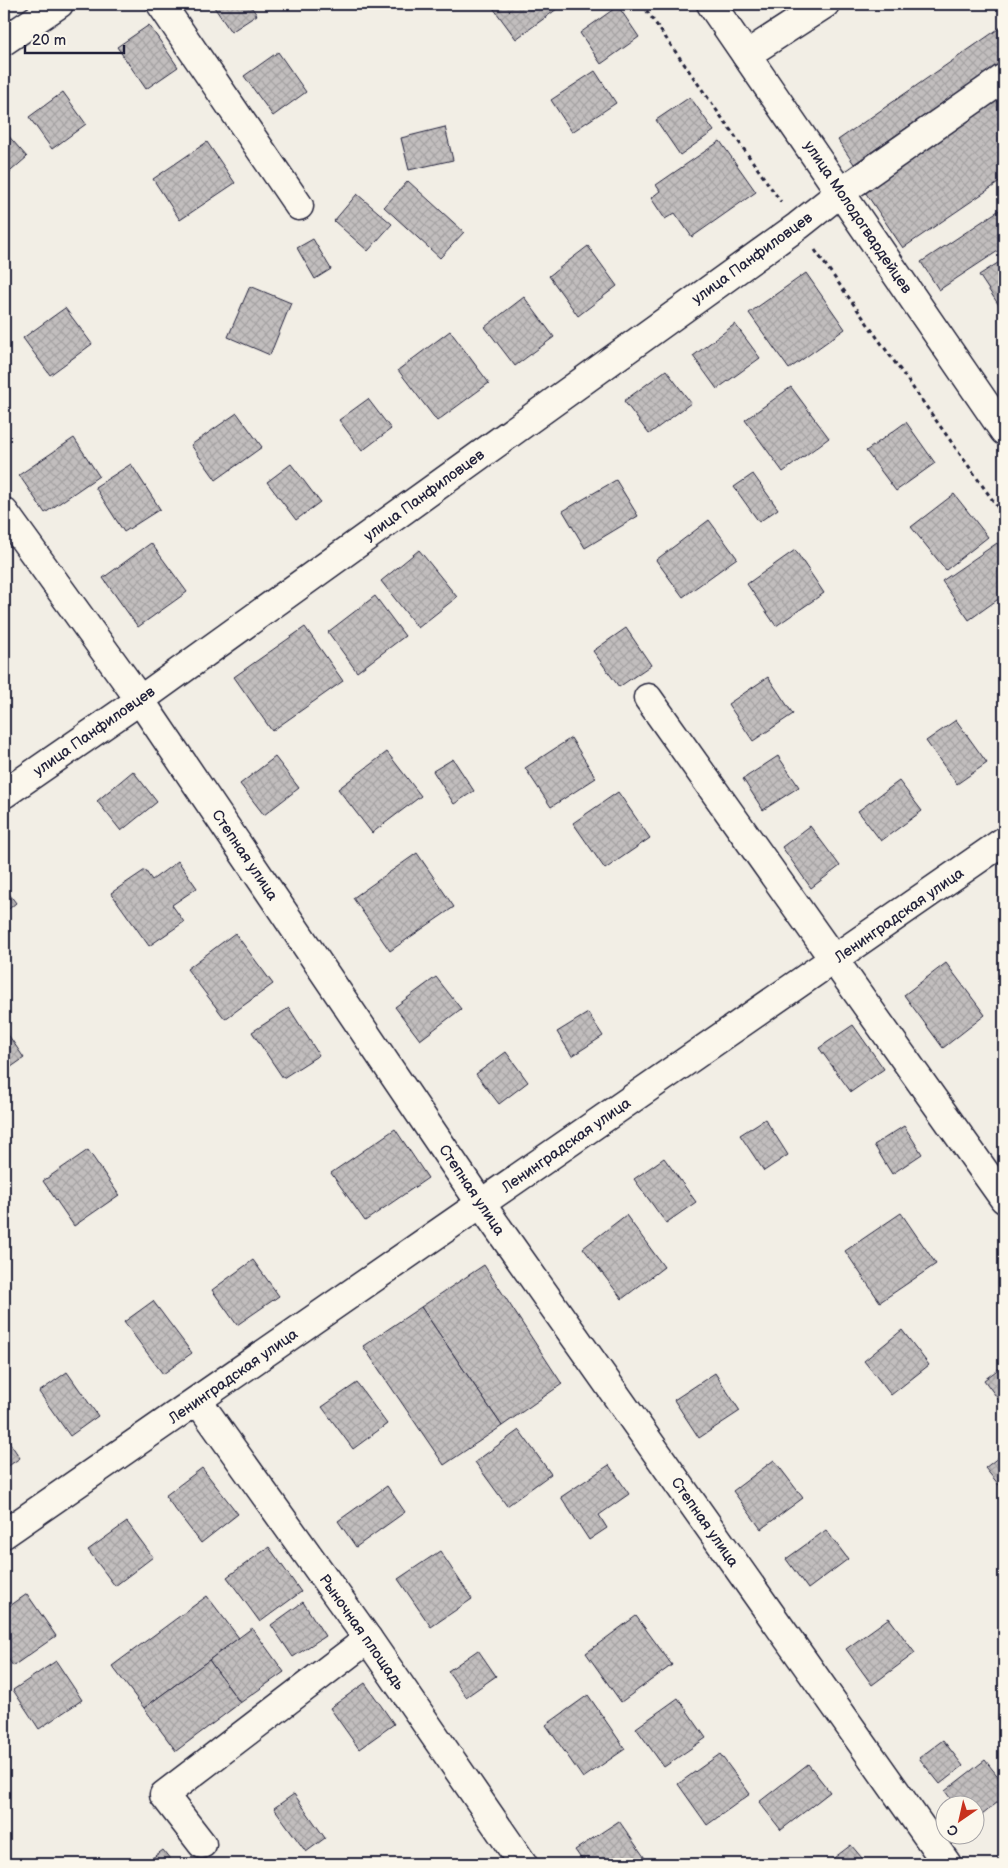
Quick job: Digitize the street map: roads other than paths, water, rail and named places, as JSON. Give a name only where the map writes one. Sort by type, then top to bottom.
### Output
[{"type":"street","points":[[4,41],[59,4]]},
{"type":"street","points":[[161,4],[299,206]]},
{"type":"street","name":"улица Молодогвардейцев","points":[[710,4],[1004,431]]},
{"type":"street","points":[[746,55],[825,4]]},
{"type":"street","name":"улица Панфиловцев","points":[[4,794],[140,700],[798,226],[841,192],[1004,78]]},
{"type":"street","name":"Степная улица","points":[[4,512],[140,700],[481,1204],[946,1864]]},
{"type":"street","points":[[648,698],[1004,1200]]},
{"type":"street","name":"Ленинградская улица","points":[[4,1534],[1004,841]]},
{"type":"street","name":"Рыночная площадь","points":[[198,1401],[368,1639],[523,1864]]},
{"type":"street","points":[[202,1844],[164,1795],[368,1639]]}]
